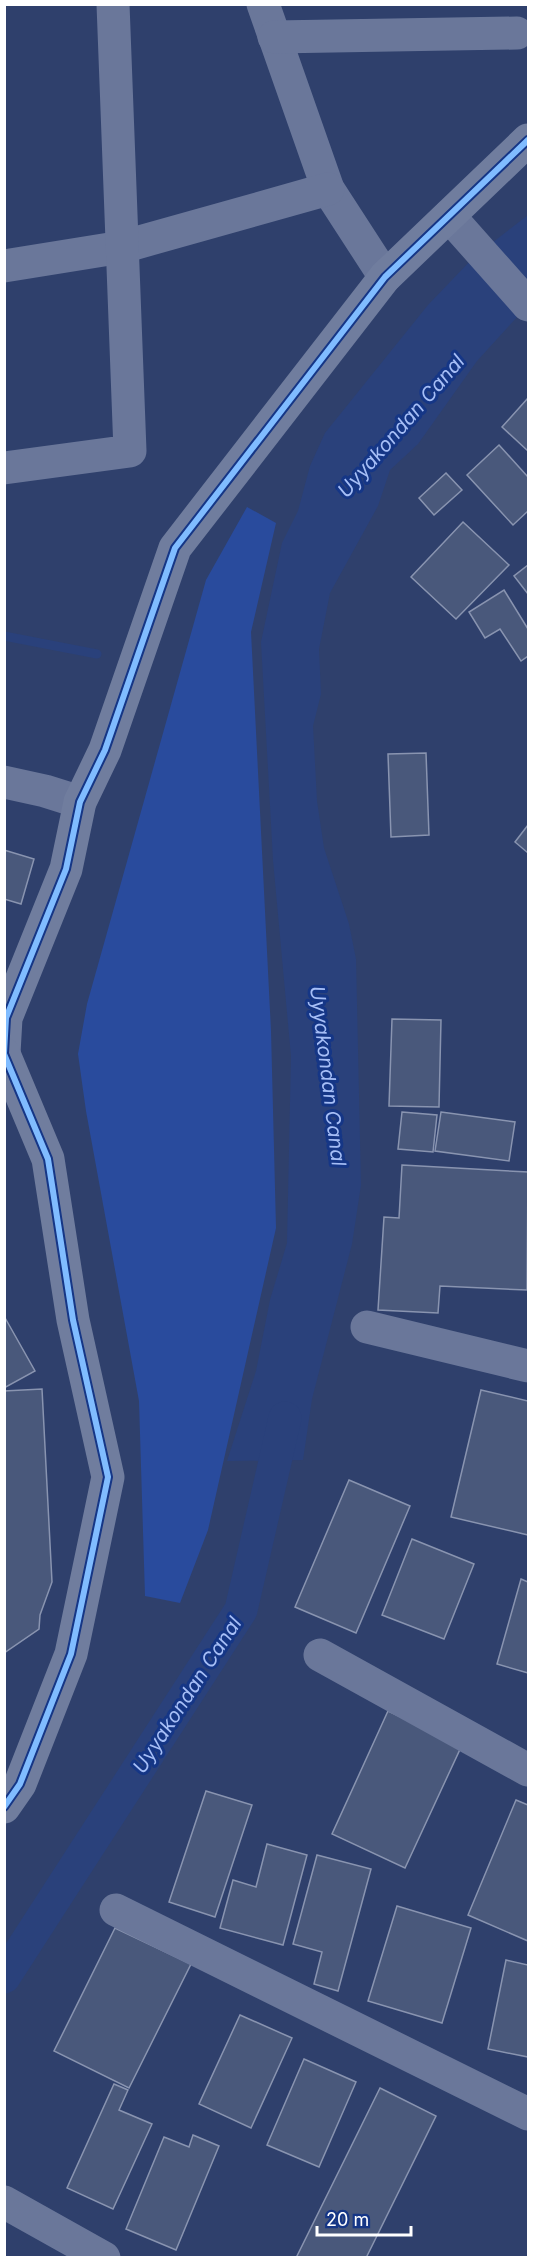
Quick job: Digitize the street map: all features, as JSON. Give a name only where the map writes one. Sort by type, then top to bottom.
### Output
[{"type":"street","points":[[4,468],[130,452],[113,4]]},
{"type":"street","points":[[263,4],[328,189],[385,277]]},
{"type":"street","points":[[274,37],[517,33]]},
{"type":"street","points":[[4,1807],[21,1784],[71,1654],[108,1477],[73,1320],[48,1159],[4,1054],[6,1017],[66,868],[80,802],[105,750],[175,548],[385,277],[528,140]]},
{"type":"street","points":[[4,266],[122,247],[328,189]]},
{"type":"street","points":[[449,216],[528,305]]},
{"type":"street","points":[[4,782],[80,802]]},
{"type":"street","points":[[367,1326],[528,1366]]},
{"type":"street","points":[[320,1655],[528,1770]]},
{"type":"street","points":[[116,1910],[528,2114]]},
{"type":"street","points":[[4,2202],[104,2258]]},
{"type":"shaded area","points":[[247,507],[276,523],[251,632],[271,1031],[276,1228],[208,1530],[180,1603],[145,1596],[139,1401],[86,1111],[78,1054],[87,1004],[206,580]]},
{"type":"water","points":[[528,215],[528,305],[477,361],[418,444],[390,470],[378,506],[330,593],[319,649],[321,694],[313,726],[317,801],[324,848],[349,924],[356,959],[361,1185],[352,1244],[312,1399],[303,1460],[227,1461],[256,1371],[270,1300],[287,1243],[291,1056],[273,860],[261,642],[282,543],[298,511],[310,466],[325,433],[428,305],[474,257]]},
{"type":"building","points":[[528,398],[528,451],[502,427]]},
{"type":"building","points":[[499,445],[528,477],[528,511],[513,525],[467,475]]},
{"type":"building","points":[[446,473],[462,490],[434,515],[419,498]]},
{"type":"building","points":[[463,522],[509,565],[456,619],[411,577]]},
{"type":"building","points":[[528,565],[528,594],[514,576]]},
{"type":"building","points":[[504,590],[528,629],[528,656],[521,661],[500,629],[485,638],[469,612]]},
{"type":"building","points":[[426,753],[429,835],[391,837],[388,754]]},
{"type":"building","points":[[528,825],[528,853],[515,842]]},
{"type":"building","points":[[4,850],[34,859],[21,904],[4,899]]},
{"type":"building","points":[[392,1019],[441,1020],[439,1107],[389,1106]]},
{"type":"building","points":[[402,1112],[437,1115],[433,1152],[398,1149]]},
{"type":"building","points":[[441,1112],[515,1122],[509,1161],[435,1151]]},
{"type":"building","points":[[402,1165],[528,1172],[527,1290],[440,1286],[438,1313],[378,1310],[384,1217],[399,1218]]},
{"type":"building","points":[[4,1316],[35,1371],[4,1388]]},
{"type":"building","points":[[42,1389],[52,1582],[40,1615],[39,1629],[4,1653],[4,1391]]},
{"type":"building","points":[[481,1390],[528,1401],[528,1535],[451,1517]]},
{"type":"building","points":[[349,1480],[410,1506],[356,1633],[295,1607]]},
{"type":"building","points":[[412,1539],[474,1564],[444,1639],[382,1615]]},
{"type":"building","points":[[521,1579],[528,1582],[528,1673],[497,1664]]},
{"type":"building","points":[[388,1711],[462,1745],[405,1868],[332,1834]]},
{"type":"building","points":[[206,1791],[252,1805],[215,1917],[169,1902]]},
{"type":"building","points":[[516,1800],[528,1805],[528,1941],[468,1915]]},
{"type":"building","points":[[267,1844],[307,1855],[283,1945],[220,1928],[233,1880],[256,1887]]},
{"type":"building","points":[[317,1855],[371,1869],[338,1991],[314,1984],[322,1952],[293,1944]]},
{"type":"building","points":[[397,1906],[471,1928],[442,2023],[368,2001]]},
{"type":"building","points":[[115,1928],[191,1964],[129,2088],[54,2051]]},
{"type":"building","points":[[506,1960],[528,1965],[528,2057],[488,2049]]},
{"type":"building","points":[[240,2015],[292,2038],[251,2128],[199,2104]]},
{"type":"building","points":[[304,2059],[356,2082],[319,2167],[267,2145]]},
{"type":"building","points":[[114,2084],[128,2090],[119,2110],[152,2124],[113,2209],[67,2188]]},
{"type":"building","points":[[380,2088],[436,2116],[366,2258],[296,2258]]},
{"type":"building","points":[[193,2135],[219,2146],[176,2250],[126,2229],[164,2137],[189,2147]]},
{"type":"waterway","points":[[4,636],[97,654]]},
{"type":"waterway","name":"Uyyakondan Canal","points":[[4,1977],[241,1610],[285,1418]]},
{"type":"cycle path","points":[[4,1053],[6,1018],[66,869],[80,802],[105,750],[175,548],[385,277],[528,140]]},
{"type":"cycle path","points":[[4,1054],[48,1159],[73,1320],[108,1477],[71,1654],[20,1784],[4,1807]]}]
